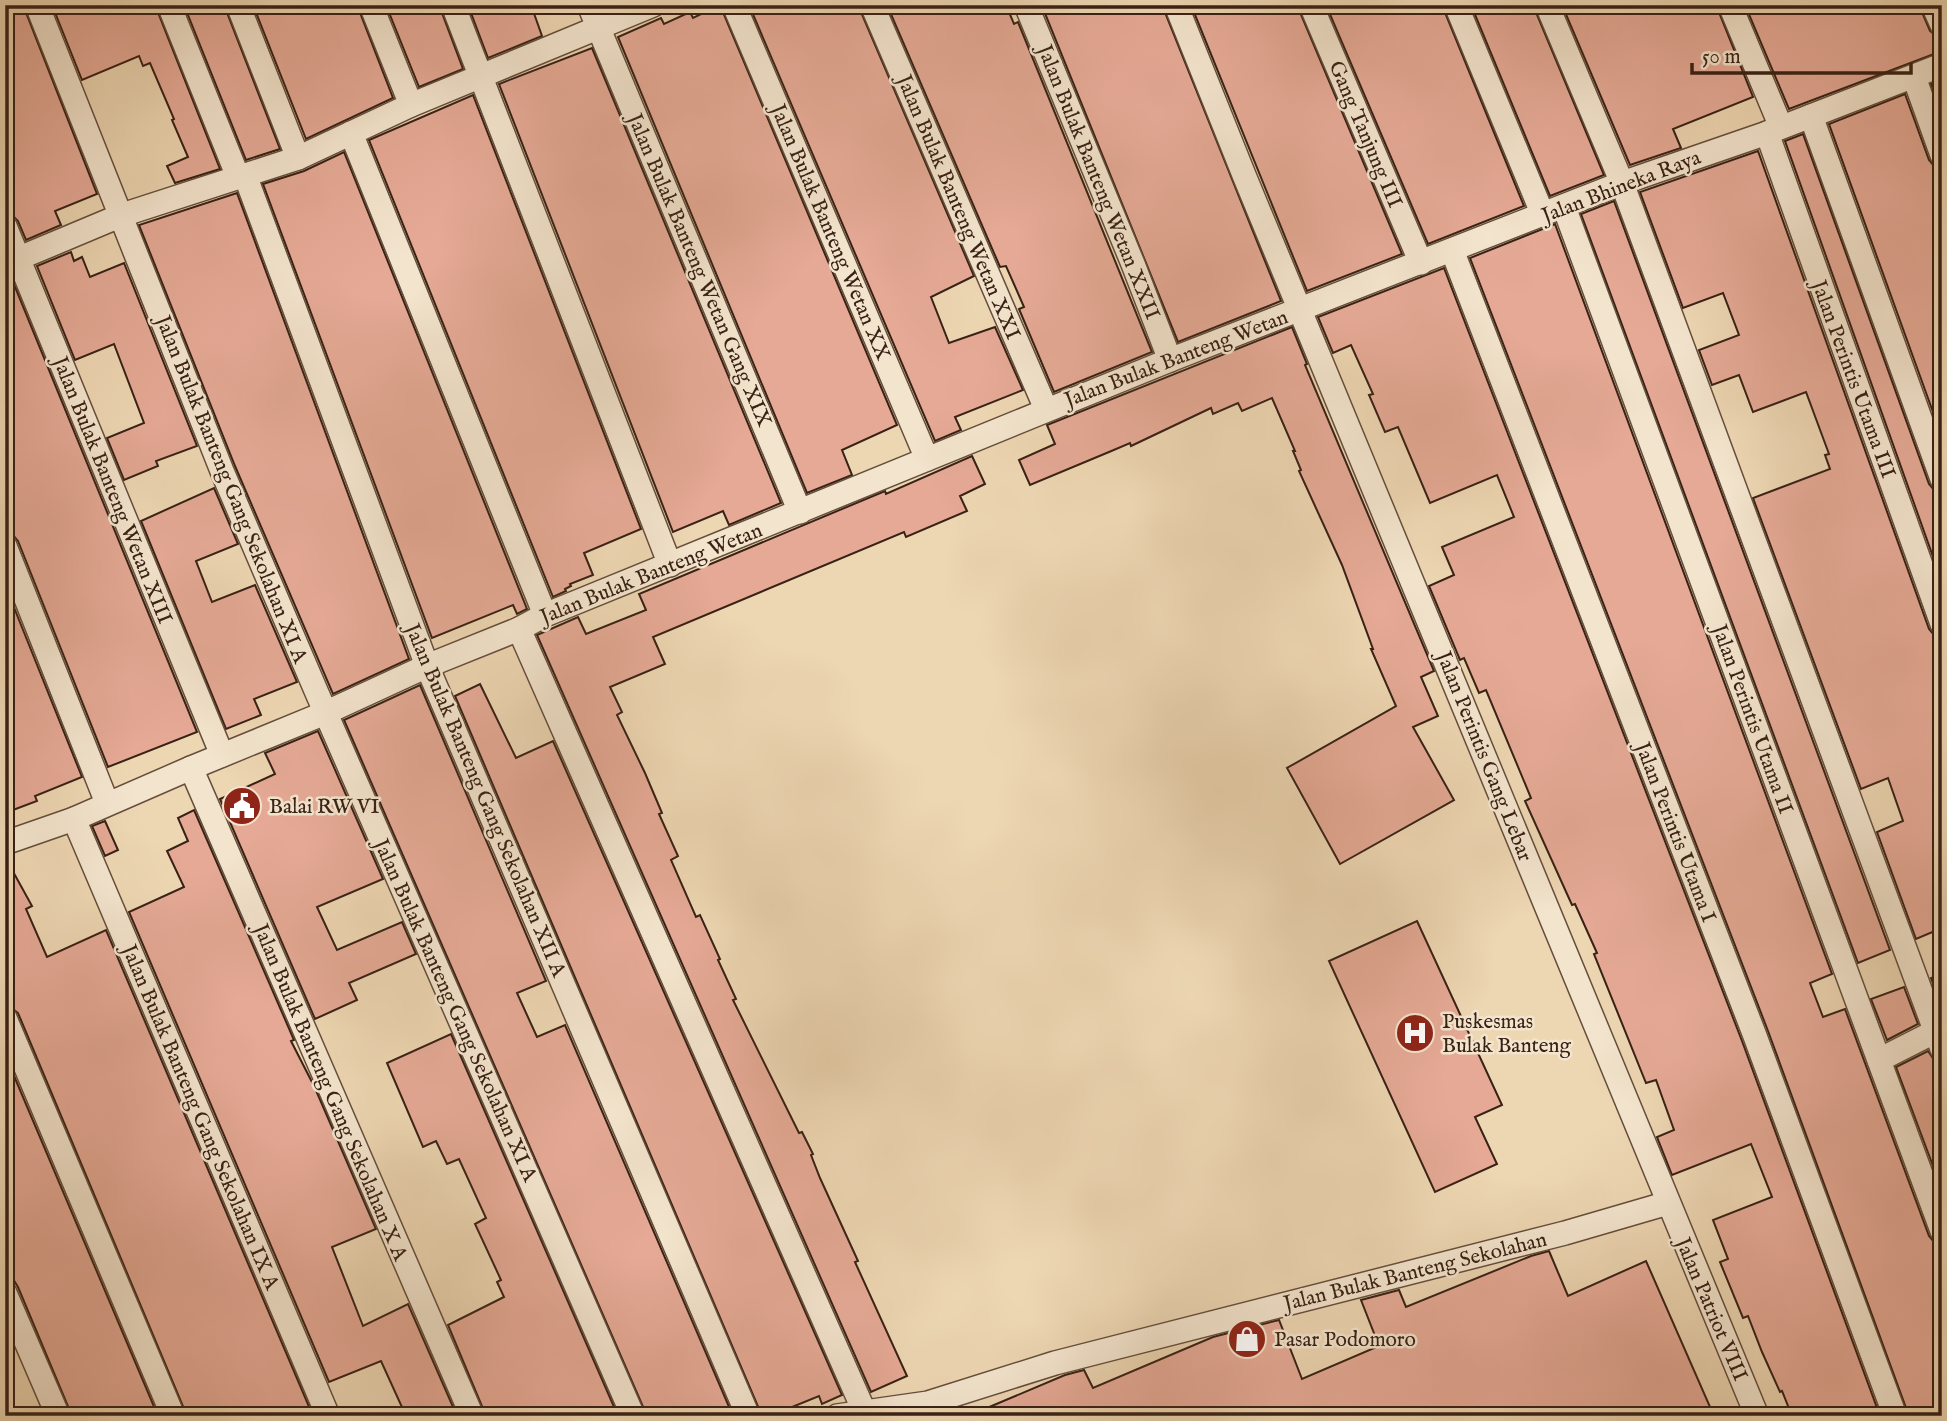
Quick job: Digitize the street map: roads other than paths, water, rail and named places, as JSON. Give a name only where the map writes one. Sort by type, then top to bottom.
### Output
[{"type":"street","name":"Jalan Bulak Banteng Gang Sekolahan XI A","points":[[37,5],[222,471],[634,1416]]},
{"type":"street","name":"Jalan Bulak Banteng Gang Sekolahan XII A","points":[[169,5],[242,176],[427,666],[748,1416]]},
{"type":"street","points":[[238,5],[298,158]]},
{"type":"street","points":[[371,5],[411,106]]},
{"type":"street","points":[[453,5],[670,565]]},
{"type":"street","name":"Jalan Bulak Banteng Wetan Gang XIX","points":[[589,5],[800,512]]},
{"type":"street","points":[[12,261],[122,215],[298,158],[411,106],[653,5]]},
{"type":"street","name":"Jalan Bulak Banteng Wetan XX","points":[[734,5],[927,459]]},
{"type":"street","name":"Jalan Bulak Banteng Wetan XXI","points":[[872,5],[1046,409]]},
{"type":"street","name":"Jalan Bulak Banteng Wetan XXII","points":[[1026,5],[1170,360]]},
{"type":"street","name":"Jalan Perintis Gang Lebar","points":[[1177,5],[1668,1203]]},
{"type":"street","name":"Gang Tanjung III","points":[[1311,5],[1422,263]]},
{"type":"street","name":"Jalan Perintis Utama II","points":[[1456,5],[1554,211],[1942,1231]]},
{"type":"street","points":[[1547,5],[1622,183],[1940,1036],[1879,1060]]},
{"type":"street","name":"Jalan Perintis Utama III","points":[[1730,5],[1942,624]]},
{"type":"street","points":[[1933,5],[1942,24]]},
{"type":"street","name":"Jalan Bhineka Raya","points":[[1300,310],[1622,183],[1774,130],[1942,65]]},
{"type":"street","points":[[1914,77],[1942,155]]},
{"type":"street","points":[[1811,116],[1942,479]]},
{"type":"street","points":[[351,133],[545,615]]},
{"type":"street","name":"Jalan Bulak Banteng Wetan XIII","points":[[5,226],[12,261],[222,755]]},
{"type":"street","name":"Jalan Perintis Utama I","points":[[1452,250],[1750,1023],[1895,1416]]},
{"type":"street","name":"Jalan Bulak Banteng Wetan","points":[[5,843],[74,818],[326,713],[427,666],[519,629],[545,615],[1046,409],[1300,310]]},
{"type":"street","points":[[5,546],[107,803]]},
{"type":"street","points":[[519,629],[864,1411]]},
{"type":"street","name":"Jalan Bulak Banteng Gang Sekolahan X A","points":[[191,768],[472,1416]]},
{"type":"street","name":"Jalan Bulak Banteng Gang Sekolahan IX A","points":[[74,818],[328,1416]]},
{"type":"street","points":[[5,1018],[173,1416]]},
{"type":"street","name":"Jalan Bulak Banteng Sekolahan","points":[[837,1416],[864,1411],[931,1410],[1055,1363],[1565,1233],[1668,1203]]},
{"type":"street","name":"Jalan Patriot VIII","points":[[1668,1203],[1757,1416]]},
{"type":"street","points":[[5,1293],[58,1416]]},
{"type":"place","name":"Balai RW VI","points":[[242,806]]},
{"type":"place","name":"Puskesmas Bulak Banteng","points":[[1415,1033]]},
{"type":"place","name":"Pasar Podomoro","points":[[1247,1339]]}]
